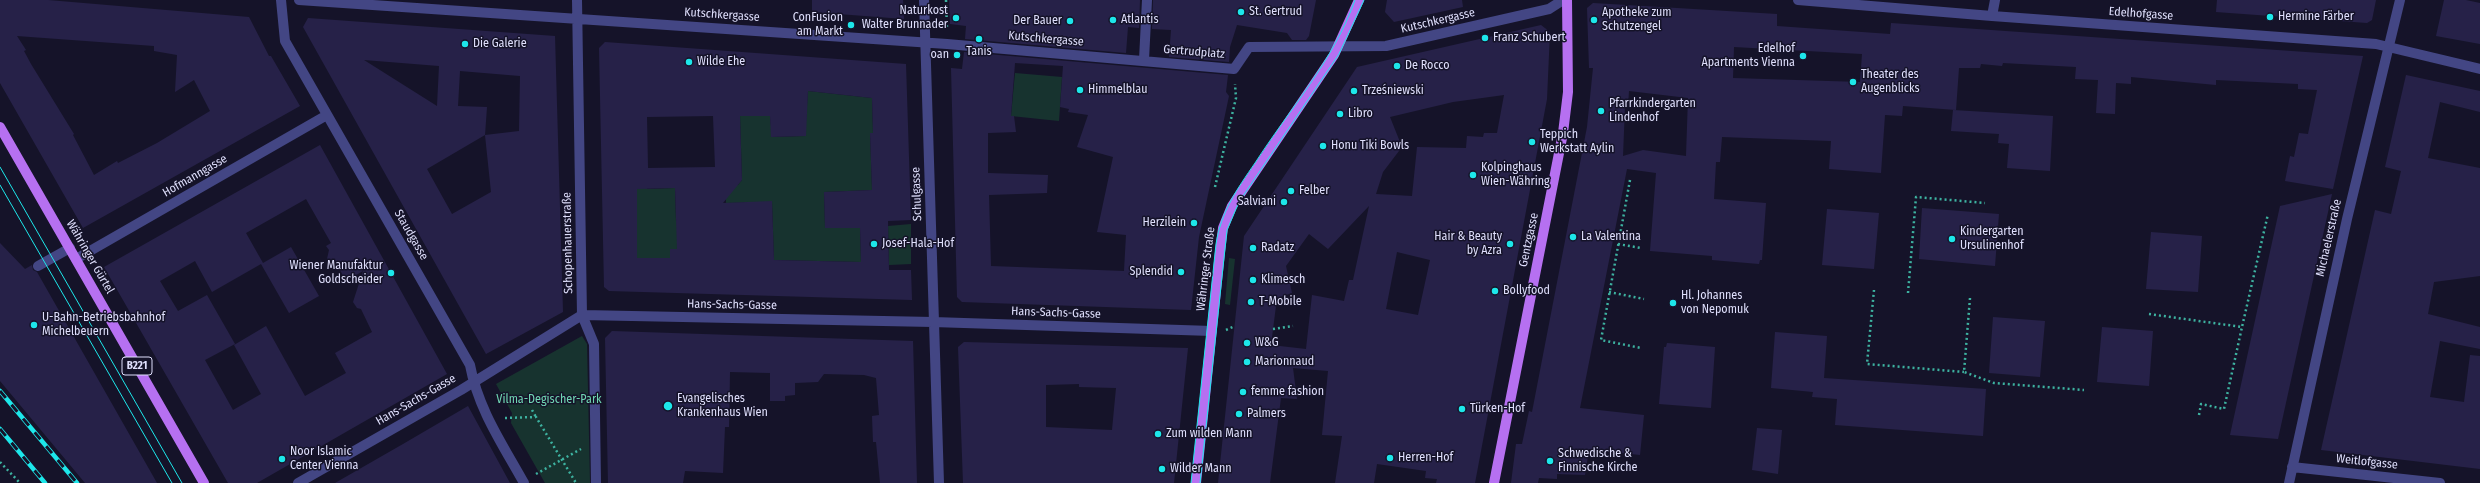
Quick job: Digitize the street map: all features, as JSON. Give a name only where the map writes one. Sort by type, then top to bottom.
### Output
[{"type":"main road","name":"Währinger Straße","points":[[1196,483],[1220,252],[1228,215],[1241,191],[1312,90],[1338,47],[1360,0]]},
{"type":"main road","name":"Gentzgasse","points":[[1494,483],[1563,133],[1568,92],[1567,0]]},
{"type":"main road","name":"Währinger Gürtel","points":[[0,127],[204,483]]},
{"type":"street","name":"Staudgasse","points":[[281,0],[285,40],[470,365],[474,382],[489,421],[524,483]]},
{"type":"street","name":"Kutschkergasse","points":[[299,0],[947,44],[1144,60]]},
{"type":"street","name":"Schopenhauerstraße","points":[[578,0],[582,315],[594,344],[596,483]]},
{"type":"street","name":"Schulgasse","points":[[924,0],[939,483]]},
{"type":"street","points":[[1144,60],[1147,0]]},
{"type":"street","name":"Kutschkergasse","points":[[1338,47],[1386,46],[1549,9],[1563,0]]},
{"type":"street","name":"Edelhofgasse","points":[[1798,0],[1992,16],[2368,43],[2388,46],[2480,69]]},
{"type":"street","points":[[1992,16],[1995,0]]},
{"type":"street","name":"Michaelerstraße","points":[[2288,483],[2347,219],[2400,0]]},
{"type":"street","name":"Gertrudplatz","points":[[1144,60],[1234,69],[1249,47],[1338,47]]},
{"type":"street","name":"Hofmanngasse","points":[[76,259],[327,114]]},
{"type":"street","points":[[38,266],[70,248]]},
{"type":"street","name":"Hans-Sachs-Gasse","points":[[298,483],[474,382],[582,315],[933,322],[1212,331]]},
{"type":"street","name":"Weitlofgasse","points":[[2292,467],[2440,483]]},
{"type":"path","points":[[946,0],[947,44]]},
{"type":"path","points":[[1215,187],[1236,98],[1234,69]]},
{"type":"path","points":[[1630,180],[1601,340],[1641,348]]},
{"type":"path","points":[[1908,293],[1916,197],[1985,203]]},
{"type":"path","points":[[2199,415],[2201,404],[2224,409],[2268,214]]},
{"type":"path","points":[[1618,244],[1641,248]]},
{"type":"path","points":[[1874,290],[1867,364],[1964,372],[1994,383],[2084,390]]},
{"type":"path","points":[[1609,292],[1644,299]]},
{"type":"path","points":[[1964,372],[1970,298]]},
{"type":"path","points":[[2149,314],[2242,327]]},
{"type":"path","points":[[1273,329],[1293,326]]},
{"type":"path","points":[[532,410],[576,483]]},
{"type":"path","points":[[505,418],[536,417]]},
{"type":"path","points":[[536,474],[596,441]]},
{"type":"path","points":[[0,462],[20,483]]},
{"type":"green space","points":[[1015,73],[1062,77],[1059,121],[1011,116]]},
{"type":"green space","points":[[808,91],[872,98],[873,133],[870,133],[872,190],[824,192],[825,227],[860,228],[861,262],[774,260],[772,202],[726,203],[726,186],[738,185],[742,180],[740,116],[770,116],[772,137],[805,136]]},
{"type":"green space","points":[[648,168],[647,189],[675,188],[676,221],[716,222],[715,250],[670,249],[670,258],[637,258],[636,169]]},
{"type":"green space","points":[[911,224],[911,264],[889,265],[888,226]]},
{"type":"green space","points":[[1229,258],[1235,259],[1230,305],[1225,304]]},
{"type":"green space","name":"Vilma-Degischer-Park","points":[[582,336],[587,344],[590,483],[545,483],[511,423],[512,413],[496,384]]},
{"type":"building","points":[[0,0],[48,0],[249,17],[269,56],[271,56],[300,106],[83,228],[0,83]],"holes":[[[17,36],[154,46],[154,51],[177,55],[175,92],[194,80],[210,111],[157,143],[118,163],[117,161],[94,175],[73,135],[74,134],[31,64],[24,51],[26,50]]]},
{"type":"building","points":[[812,0],[903,0],[904,19],[812,12]]},
{"type":"building","points":[[949,0],[1140,0],[1139,28],[1128,27],[1126,53],[965,39],[966,26],[950,24]]},
{"type":"building","name":"St. Gertrud","points":[[1153,0],[1316,0],[1309,36],[1306,40],[1292,40],[1287,33],[1237,25],[1230,47],[1229,62],[1169,57],[1171,30],[1152,29]]},
{"type":"building","points":[[1387,0],[1462,0],[1463,7],[1394,22],[1385,12]]},
{"type":"building","points":[[2217,0],[2376,0],[2372,20],[2367,23],[2216,12]]},
{"type":"building","points":[[2444,0],[2466,0],[2480,3],[2480,44],[2436,36]]},
{"type":"building","points":[[1593,3],[1777,14],[1777,26],[1890,34],[1891,23],[2363,56],[2333,189],[2285,181],[2290,156],[2294,157],[2299,133],[2308,134],[2317,90],[2298,89],[2298,84],[2216,80],[2216,85],[2131,77],[2131,84],[2116,83],[2115,114],[2096,113],[2098,80],[2075,79],[2076,67],[2003,63],[2002,66],[1981,64],[1980,68],[1959,68],[1956,110],[1903,106],[1902,116],[1885,115],[1881,173],[1829,169],[1831,141],[1722,137],[1720,162],[1716,162],[1714,199],[1766,203],[1762,260],[1760,260],[1759,264],[1712,260],[1712,256],[1650,251],[1656,173],[1627,169],[1580,408],[1644,415],[1640,455],[1589,449],[1585,475],[1557,474],[1557,479],[1539,478],[1538,483],[1511,483],[1516,444],[1522,444],[1529,411],[1532,412],[1587,127],[1593,68],[1589,68],[1587,8]],"holes":[[[1734,47],[1862,54],[1860,82],[1733,78]],[[1629,91],[1688,98],[1686,156],[1643,150],[1623,156],[1625,106],[1628,106]]]},
{"type":"building","points":[[308,18],[555,36],[563,312],[486,354],[303,27]],"holes":[[[364,60],[439,66],[437,106]],[[460,71],[520,76],[519,131],[485,135],[487,107],[458,106]],[[485,135],[491,192],[452,214],[427,169]]]},
{"type":"building","points":[[1541,25],[1550,32],[1547,99],[1475,483],[1436,483],[1437,479],[1425,478],[1426,471],[1377,464],[1374,483],[1335,483],[1342,436],[1322,435],[1328,371],[1293,368],[1297,399],[1281,398],[1270,483],[1218,483],[1244,236],[1357,67]],"holes":[[[1504,95],[1497,133],[1484,133],[1483,137],[1467,136],[1466,148],[1417,147],[1412,196],[1376,194],[1383,172],[1402,147],[1390,117],[1453,102]],[[1369,206],[1353,280],[1349,280],[1344,301],[1312,295],[1306,349],[1271,345],[1277,298],[1292,293],[1286,266],[1309,234],[1328,249]],[[1397,252],[1430,260],[1418,315],[1386,309]]]},
{"type":"building","points":[[605,42],[906,64],[911,220],[888,221],[889,270],[911,270],[912,300],[609,291],[604,287],[599,48]],"holes":[[[808,91],[872,98],[873,133],[870,133],[872,190],[824,192],[825,228],[860,228],[861,262],[774,260],[772,201],[723,203],[742,180],[740,116],[770,116],[771,137],[806,136]],[[713,116],[715,167],[648,168],[647,117]],[[675,188],[677,249],[670,249],[670,258],[637,258],[637,189]]]},
{"type":"building","points":[[964,52],[1228,75],[1226,92],[1229,96],[1199,237],[1191,310],[962,302],[957,297],[951,68],[962,69]],"holes":[[[1015,63],[1063,66],[1060,107],[1069,109],[1068,112],[1088,115],[1077,147],[1113,157],[1097,232],[1126,235],[1124,271],[991,266],[989,195],[1047,193],[1048,175],[988,173],[988,133],[1016,132],[1014,116],[1011,116]]]},
{"type":"building","points":[[2406,75],[2480,91],[2480,112],[2440,102],[2428,158],[2480,168],[2480,276],[2434,282],[2428,314],[2480,327],[2480,349],[2440,341],[2430,397],[2464,402],[2470,355],[2480,356],[2480,469],[2321,450],[2375,210],[2391,214],[2401,171],[2385,167]]},
{"type":"building","points":[[1953,110],[2053,116],[2050,171],[2007,168],[2009,144],[1998,143],[1999,134],[1951,131]]},
{"type":"building","points":[[320,145],[447,374],[257,483],[228,483],[104,267]],"holes":[[[306,199],[331,243],[326,246],[329,250],[327,259],[336,263],[346,281],[363,271],[353,302],[357,308],[361,309],[372,332],[335,353],[346,373],[305,396],[266,326],[234,345],[261,394],[233,410],[205,360],[235,344],[207,295],[178,311],[160,281],[195,261],[212,292],[261,264],[289,313],[319,296],[291,247],[263,263],[246,233]]]},
{"type":"building","points":[[2332,194],[2278,439],[2230,435],[2280,206]]},
{"type":"building","points":[[1922,208],[1999,214],[1995,266],[1919,259]]},
{"type":"building","points":[[1827,209],[1879,213],[1874,269],[1822,265]]},
{"type":"building","points":[[2151,232],[2202,236],[2198,292],[2146,289]]},
{"type":"building","name":"U-Bahn-Betriebsbahnhof Michelbeuern","points":[[0,243],[25,269],[32,265],[33,270],[37,272],[157,483],[85,483],[0,381]]},
{"type":"building","points":[[1993,317],[2045,321],[2040,377],[1989,373]]},
{"type":"building","points":[[2102,327],[2153,331],[2149,386],[2097,382]]},
{"type":"building","points":[[612,331],[913,341],[917,483],[880,483],[876,442],[873,442],[872,416],[879,415],[876,378],[864,375],[824,374],[818,382],[795,383],[795,395],[785,396],[785,401],[770,401],[770,373],[730,372],[729,427],[725,427],[723,473],[685,471],[683,483],[608,483],[605,338]]},
{"type":"building","points":[[1775,332],[1827,336],[1824,378],[1986,389],[1983,436],[1835,425],[1837,399],[1812,397],[1813,392],[1771,388]]},
{"type":"building","points":[[964,342],[1188,348],[1174,483],[963,483],[958,347]],"holes":[[[1079,384],[1079,387],[1116,388],[1112,430],[1046,427],[1046,385]]]},
{"type":"building","points":[[1667,343],[1715,347],[1711,408],[1659,404],[1664,347],[1666,347]]},
{"type":"building","points":[[468,406],[510,483],[335,483],[403,444]]},
{"type":"building","points":[[1757,428],[1782,430],[1778,474],[1752,470]]},
{"type":"tram line","points":[[1191,483],[1218,232],[1226,211],[1242,182],[1323,64],[1346,22],[1355,0]]},
{"type":"tram line","points":[[1200,483],[1227,230],[1239,202],[1339,54],[1364,0]]},
{"type":"tram line","points":[[0,167],[182,483]]},
{"type":"tram line","points":[[0,185],[172,483]]},
{"type":"railway","points":[[0,391],[77,483]]},
{"type":"railway","points":[[0,429],[45,483]]},
{"type":"place","name":"St. Gertrud","points":[[1241,12]]},
{"type":"place","name":"Hermine Färber","points":[[2270,17]]},
{"type":"place","name":"Naturkost Walter Brunnader","points":[[956,18]]},
{"type":"place","name":"Atlantis","points":[[1113,20]]},
{"type":"place","name":"Apotheke zum Schutzengel","points":[[1594,20]]},
{"type":"place","name":"Der Bauer","points":[[1070,21]]},
{"type":"place","name":"ConFusion am Markt","points":[[851,25]]},
{"type":"place","name":"Franz Schubert","points":[[1485,38]]},
{"type":"place","name":"Tanis","points":[[979,39]]},
{"type":"place","name":"Die Galerie","points":[[465,44]]},
{"type":"place","name":"oan","points":[[957,55]]},
{"type":"place","name":"Edelhof Apartments Vienna","points":[[1803,56]]},
{"type":"place","name":"Wilde Ehe","points":[[689,62]]},
{"type":"place","name":"De Rocco","points":[[1397,66]]},
{"type":"place","name":"Theater des Augenblicks","points":[[1853,82]]},
{"type":"place","name":"Himmelblau","points":[[1080,90]]},
{"type":"place","name":"Trześniewski","points":[[1354,91]]},
{"type":"place","name":"Pfarrkindergarten Lindenhof","points":[[1601,111]]},
{"type":"place","name":"Libro","points":[[1340,114]]},
{"type":"place","name":"Teppich Werkstatt Aylin","points":[[1532,142]]},
{"type":"place","name":"Honu Tiki Bowls","points":[[1323,146]]},
{"type":"place","name":"Kolpinghaus Wien-Währing","points":[[1473,175]]},
{"type":"place","name":"Felber","points":[[1291,191]]},
{"type":"place","name":"Salviani","points":[[1284,202]]},
{"type":"place","name":"Herzilein","points":[[1194,223]]},
{"type":"place","name":"La Valentina","points":[[1573,237]]},
{"type":"place","name":"Kindergarten Ursulinenhof","points":[[1952,239]]},
{"type":"place","name":"Josef-Hala-Hof","points":[[874,244]]},
{"type":"place","name":"Hair & Beauty by Azra","points":[[1510,244]]},
{"type":"place","name":"Radatz","points":[[1253,248]]},
{"type":"place","name":"Splendid","points":[[1181,272]]},
{"type":"place","name":"Wiener Manufaktur Goldscheider","points":[[391,273]]},
{"type":"place","name":"Klimesch","points":[[1253,280]]},
{"type":"place","name":"Bollyfood","points":[[1495,291]]},
{"type":"place","name":"T-Mobile","points":[[1251,302]]},
{"type":"place","name":"Hl. Johannes von Nepomuk","points":[[1673,303]]},
{"type":"place","name":"U-Bahn-Betriebsbahnhof Michelbeuern","points":[[34,325]]},
{"type":"place","name":"W&G","points":[[1247,343]]},
{"type":"place","name":"Marionnaud","points":[[1247,362]]},
{"type":"place","name":"femme fashion","points":[[1243,392]]},
{"type":"place","name":"Evangelisches Krankenhaus Wien","points":[[668,406]]},
{"type":"place","name":"Türken-Hof","points":[[1462,409]]},
{"type":"place","name":"Palmers","points":[[1239,414]]},
{"type":"place","name":"Zum wilden Mann","points":[[1158,434]]},
{"type":"place","name":"Herren-Hof","points":[[1390,458]]},
{"type":"place","name":"Noor Islamic Center Vienna","points":[[282,459]]},
{"type":"place","name":"Schwedische & Finnische Kirche","points":[[1550,461]]},
{"type":"place","name":"Wilder Mann","points":[[1162,469]]}]
